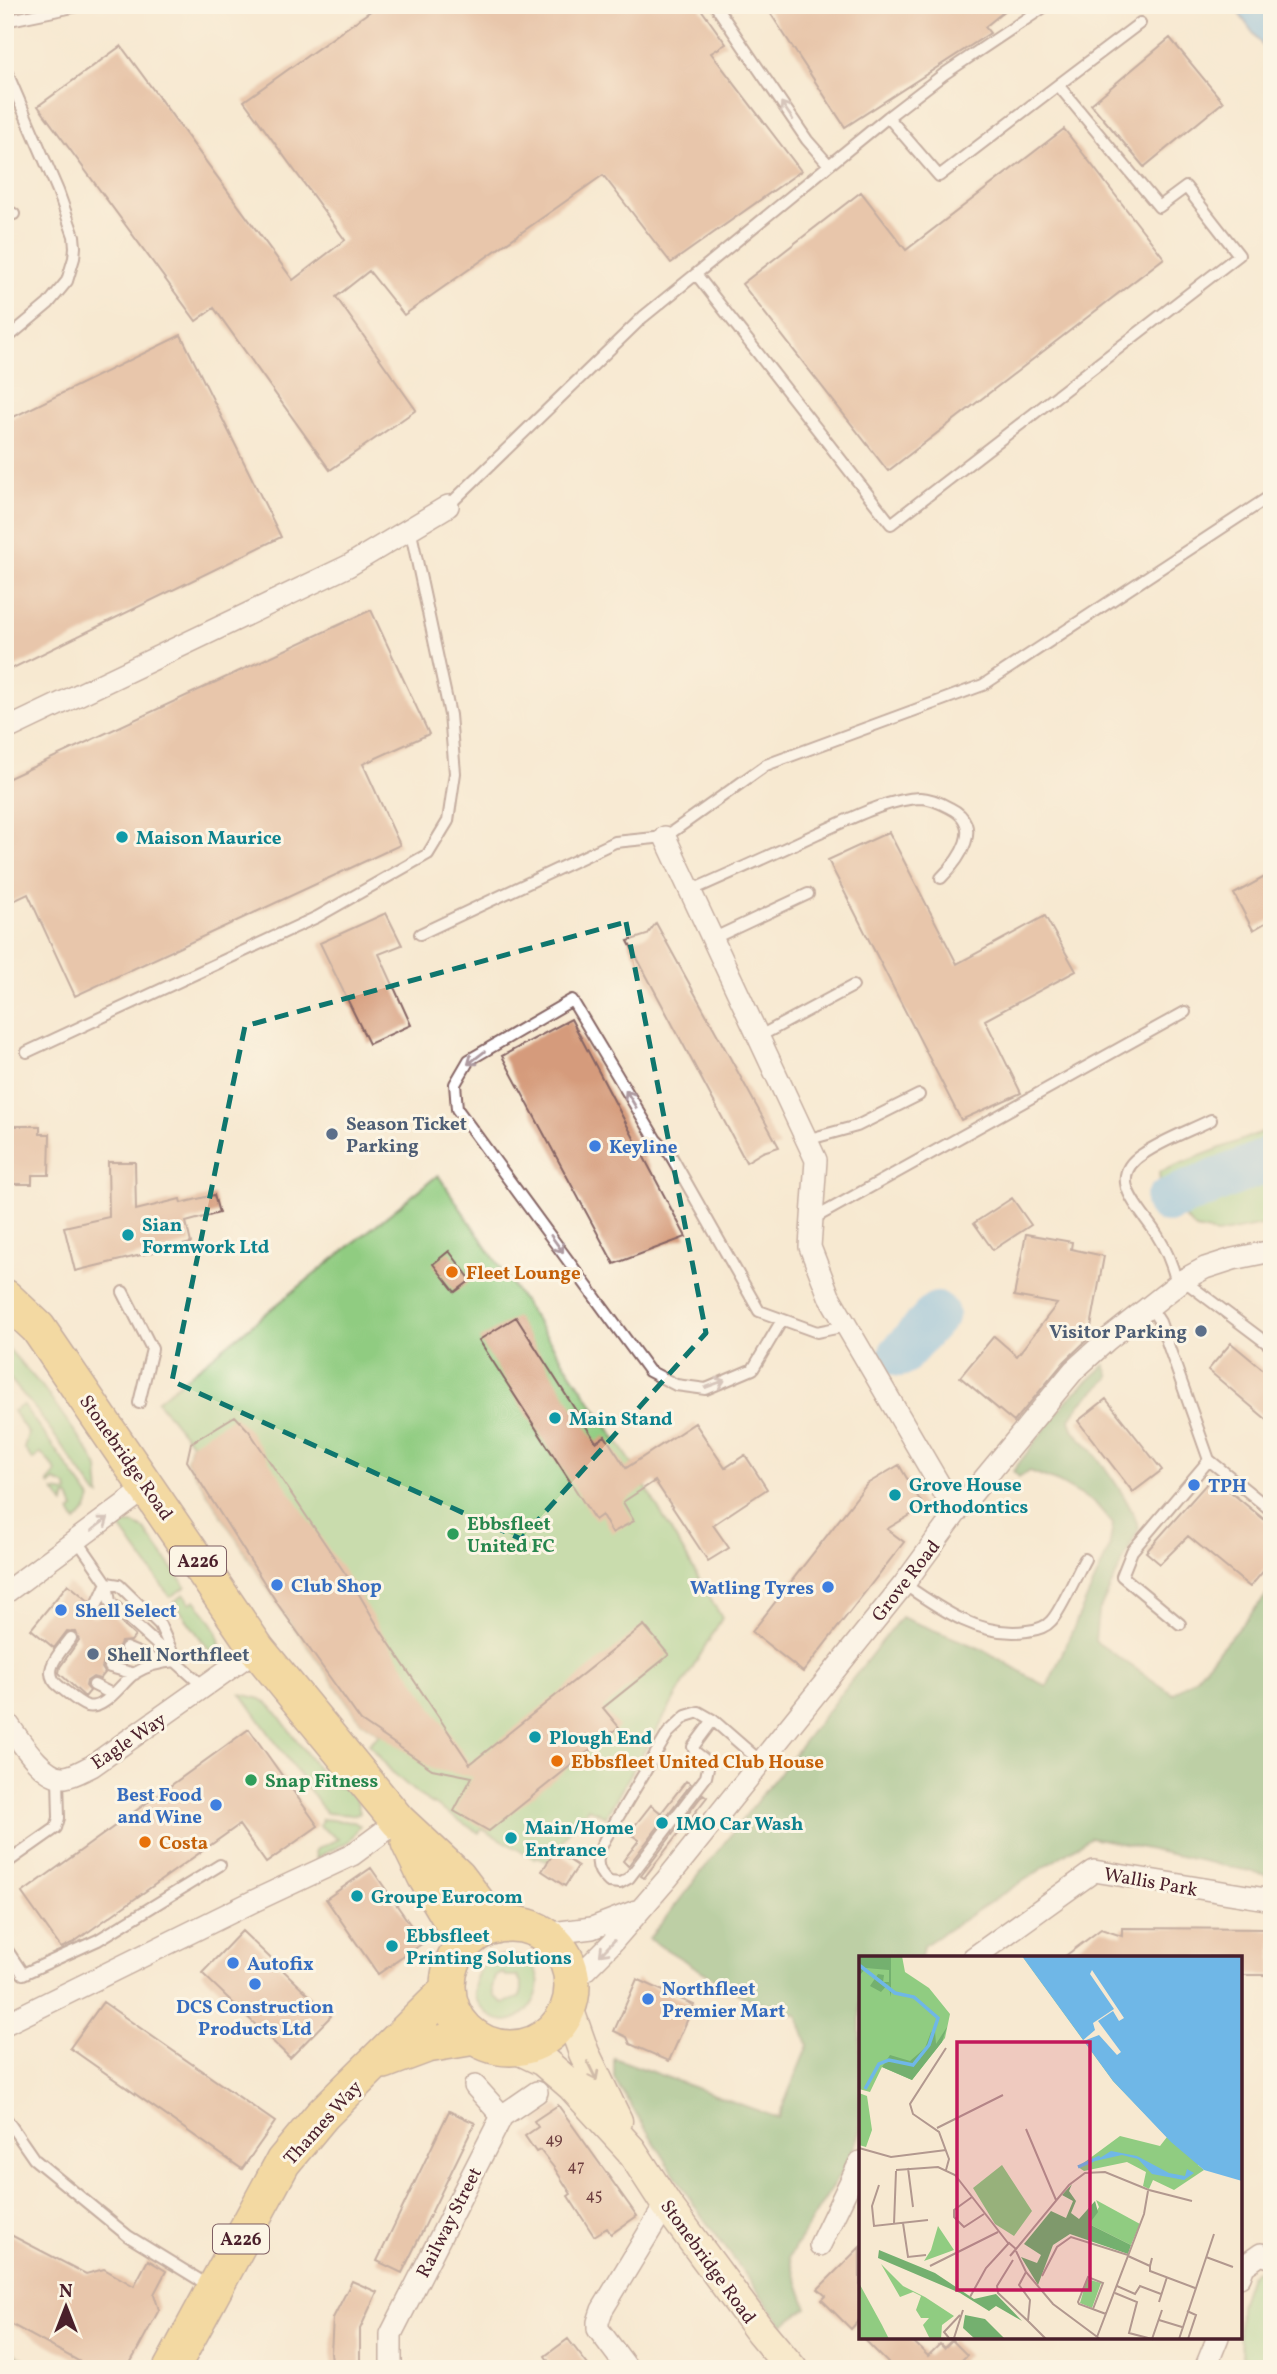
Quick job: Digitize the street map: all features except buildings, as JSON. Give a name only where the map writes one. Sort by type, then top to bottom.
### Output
[{"type":"main road","name":"Stonebridge Road","points":[[5,1297],[38,1328],[257,1649],[398,1821],[458,1877],[495,1926]]},
{"type":"main road","name":"Stonebridge Road","points":[[398,1821],[425,1876],[465,1944]]},
{"type":"main road","points":[[465,1944],[479,1933],[495,1926],[517,1924],[544,1934],[555,1943],[566,1959],[570,1997],[553,2031],[536,2043],[516,2048]]},
{"type":"main road","name":"A226","points":[[448,1990],[452,1965],[465,1944]]},
{"type":"main road","points":[[448,1990],[452,2008],[461,2025],[475,2037]]},
{"type":"main road","name":"Thames Way","points":[[170,2369],[283,2162],[322,2115],[448,1990]]},
{"type":"main road","name":"Stonebridge Road","points":[[570,1997],[583,2053],[631,2150],[666,2204],[760,2331],[792,2369]]},
{"type":"main road","name":"A226","points":[[475,2037],[494,2046],[516,2048]]},
{"type":"main road","name":"Thames Way","points":[[377,2063],[427,2045],[475,2037]]},
{"type":"main road","name":"Stonebridge Road","points":[[516,2048],[543,2061],[572,2086],[631,2150]]},
{"type":"street","points":[[5,730],[348,566],[449,506]]},
{"type":"street","points":[[665,837],[816,1160],[810,1247],[829,1296],[956,1513]]},
{"type":"street","name":"Grove Road","points":[[570,1997],[580,1975],[642,1909],[904,1584],[956,1513],[1074,1370],[1180,1282],[1205,1268],[1272,1251]]},
{"type":"street","points":[[5,1593],[148,1487]]},
{"type":"street","name":"Eagle Way","points":[[58,1777],[68,1777],[92,1766],[257,1649]]},
{"type":"street","points":[[5,1720],[37,1764],[58,1777]]},
{"type":"street","points":[[5,2024],[352,1855],[398,1821]]},
{"type":"street","name":"Wallis Park","points":[[976,1956],[1094,1871],[1272,1900]]},
{"type":"street","points":[[544,1934],[593,1928],[642,1909]]},
{"type":"street","points":[[474,2086],[502,2116]]},
{"type":"street","name":"Railway Street","points":[[391,2369],[391,2334],[502,2116],[537,2092]]},
{"type":"street","points":[[820,2245],[859,2164]]},
{"type":"street","points":[[628,2369],[598,2329],[598,2322],[602,2310],[666,2204]]},
{"type":"street","points":[[1242,2272],[1244,2266],[1261,2254],[1272,2258]]},
{"type":"street","points":[[1205,2369],[1217,2339]]},
{"type":"lane","points":[[5,21],[83,5]]},
{"type":"lane","points":[[715,5],[807,141],[829,165]]},
{"type":"lane","points":[[449,506],[643,317],[888,117],[944,74],[1047,5]]},
{"type":"lane","points":[[888,117],[939,176],[1140,23]]},
{"type":"lane","points":[[5,68],[58,191],[74,236],[75,247],[73,265],[67,281],[48,303],[5,340]]},
{"type":"lane","points":[[696,274],[891,524],[1239,255],[1186,187],[1159,207],[1058,85]]},
{"type":"lane","points":[[420,934],[615,842],[665,837],[766,765],[983,685],[1272,495]]},
{"type":"lane","points":[[27,1052],[317,917],[428,854],[449,821],[455,774],[450,715],[410,528]]},
{"type":"lane","points":[[690,891],[855,817],[885,805],[919,798],[938,802],[958,811],[968,834],[960,856],[941,878]]},
{"type":"lane","points":[[712,939],[808,894]]},
{"type":"lane","points":[[758,1037],[853,986]]},
{"type":"lane","points":[[782,1320],[753,1369],[706,1389],[676,1385],[649,1371],[457,1109],[455,1084],[469,1060],[572,1000],[656,1140],[670,1154],[759,1311],[817,1332],[846,1326]]},
{"type":"lane","points":[[811,1220],[1185,1012]]},
{"type":"lane","points":[[806,1140],[857,1126],[919,1095]]},
{"type":"lane","points":[[1211,1120],[1141,1154],[1129,1167],[1125,1180],[1130,1198],[1157,1236],[1180,1282],[1272,1347]]},
{"type":"lane","points":[[123,1292],[152,1349],[139,1404]]},
{"type":"lane","points":[[1149,1306],[1160,1322],[1209,1460],[1272,1511]]},
{"type":"lane","points":[[1180,1624],[1122,1576],[1132,1551],[1209,1460]]},
{"type":"lane","points":[[78,1541],[107,1583],[110,1602],[204,1688]]},
{"type":"lane","points":[[904,1584],[931,1603],[982,1629],[1017,1633],[1038,1630],[1052,1621],[1085,1559]]},
{"type":"lane","points":[[95,1609],[107,1583]]},
{"type":"lane","points":[[107,1583],[119,1585],[160,1625],[177,1661]]},
{"type":"lane","points":[[71,1638],[61,1660],[49,1672],[53,1682],[85,1705],[102,1703],[135,1674],[160,1662],[177,1661]]},
{"type":"lane","points":[[125,1648],[160,1662]]},
{"type":"lane","points":[[110,1667],[135,1674]]},
{"type":"lane","points":[[94,1685],[113,1694]]},
{"type":"lane","points":[[713,1720],[693,1747],[695,1752],[709,1763],[706,1777],[629,1878],[620,1883],[609,1882],[597,1867],[597,1857],[668,1733],[686,1716],[699,1712],[713,1720],[760,1761]]},
{"type":"lane","points":[[5,1864],[56,1828],[59,1818],[58,1777]]},
{"type":"lane","points":[[5,1947],[23,1974],[98,1940],[220,1865]]},
{"type":"lane","points":[[5,2117],[34,2159],[128,2236],[214,2288]]},
{"type":"highlighted area","points":[[626,922],[706,1333],[521,1539],[172,1381],[245,1026]]},
{"type":"green space","points":[[1272,1128],[1272,1223],[1217,1234],[1196,1229],[1161,1195],[1159,1172]]},
{"type":"green space","name":"Ebbsfleet United FC","points":[[438,1175],[630,1460],[722,1618],[606,1816],[588,1808],[580,1822],[576,1820],[548,1862],[537,1856],[535,1859],[482,1829],[479,1833],[417,1794],[391,1771],[369,1744],[380,1734],[361,1721],[279,1606],[187,1461],[191,1443],[157,1401]]},
{"type":"green space","points":[[5,1345],[44,1389],[90,1453],[98,1468],[100,1496],[5,1373]]},
{"type":"green space","points":[[1105,1365],[1110,1377],[1081,1403],[1070,1419],[1071,1425],[1118,1487],[1139,1528],[1098,1613],[1095,1641],[1173,1694],[1195,1678],[1272,1589],[1272,1735],[1269,1743],[1272,1747],[1272,1876],[1091,1837],[923,1946],[921,1956],[859,1956],[859,2133],[850,2158],[789,2257],[807,2308],[783,2325],[698,2211],[621,2090],[614,2078],[614,2058],[778,2118],[808,2045],[797,2015],[743,1996],[649,1939],[901,1617],[984,1650],[1047,1687],[1109,1549],[1113,1524],[1095,1503],[1058,1482],[1030,1471],[1019,1477],[1013,1471],[1068,1399]]},
{"type":"green space","points":[[23,1405],[91,1499],[87,1510],[76,1522],[70,1512],[74,1509],[69,1497],[66,1496],[64,1504],[54,1491],[68,1493],[67,1486],[55,1481],[50,1485],[48,1482],[56,1473],[54,1467],[41,1453],[33,1460],[24,1448],[28,1433],[13,1411]]},
{"type":"green space","points":[[134,1524],[144,1529],[186,1587],[170,1597],[119,1526]]},
{"type":"green space","points":[[184,1594],[190,1603],[195,1600],[215,1628],[220,1643],[217,1661],[174,1602]]},
{"type":"green space","points":[[241,1694],[261,1699],[273,1708],[329,1784],[348,1789],[356,1798],[360,1813],[326,1813]]},
{"type":"green space","points":[[322,1819],[354,1822],[360,1826],[349,1841],[316,1858],[315,1850],[338,1839],[320,1826]]},
{"type":"green space","points":[[506,1955],[526,1961],[536,1972],[538,1987],[534,2001],[524,2013],[511,2020],[496,2019],[481,2007],[474,1990],[478,1974],[489,1961]],"holes":[[[503,1973],[506,1976],[517,1976],[522,1989],[519,1998],[503,2003],[495,1997],[492,1988],[495,1977]]]},
{"type":"green space","points":[[1268,2265],[1272,2266],[1272,2369],[1241,2369],[1244,2360],[1239,2339],[1242,2339],[1242,2299],[1250,2275]]},
{"type":"green space","points":[[5,2347],[40,2369],[5,2369]]},
{"type":"water","points":[[1233,5],[1272,5],[1272,59]]},
{"type":"waterway","points":[[1167,1201],[1272,1157]]},
{"type":"waterway","points":[[900,1355],[937,1314]]},
{"type":"place","name":"Maison Maurice","points":[[122,837]]},
{"type":"place","name":"Season Ticket Parking","points":[[332,1134]]},
{"type":"place","name":"Keyline","points":[[595,1146]]},
{"type":"place","name":"Sian Formwork Ltd","points":[[128,1235]]},
{"type":"place","name":"Fleet Lounge","points":[[452,1272]]},
{"type":"place","name":"Visitor Parking","points":[[1201,1331]]},
{"type":"place","name":"Main Stand","points":[[555,1418]]},
{"type":"place","name":"TPH","points":[[1194,1485]]},
{"type":"place","name":"Grove House Orthodontics","points":[[895,1495]]},
{"type":"place","name":"Ebbsfleet United FC","points":[[453,1534]]},
{"type":"place","name":"Club Shop","points":[[277,1585]]},
{"type":"place","name":"Watling Tyres","points":[[828,1587]]},
{"type":"place","name":"Shell Select","points":[[61,1610]]},
{"type":"place","name":"Shell Northfleet","points":[[93,1654]]},
{"type":"place","name":"Plough End","points":[[535,1737]]},
{"type":"place","name":"Ebbsfleet United Club House","points":[[557,1761]]},
{"type":"place","name":"Snap Fitness","points":[[251,1780]]},
{"type":"place","name":"Best Food and Wine","points":[[216,1805]]},
{"type":"place","name":"IMO Car Wash","points":[[662,1823]]},
{"type":"place","name":"Main/Home Entrance","points":[[511,1838]]},
{"type":"place","name":"Costa","points":[[145,1842]]},
{"type":"place","name":"Groupe Eurocom","points":[[357,1896]]},
{"type":"place","name":"Ebbsfleet Printing Solutions","points":[[392,1946]]},
{"type":"place","name":"Autofix","points":[[233,1963]]},
{"type":"place","name":"DCS Construction Products Ltd","points":[[255,1984]]},
{"type":"place","name":"Northfleet Premier Mart","points":[[648,1999]]}]
